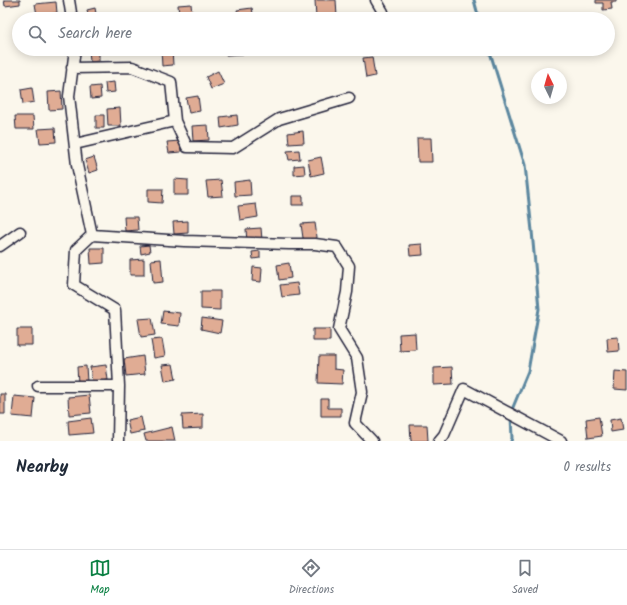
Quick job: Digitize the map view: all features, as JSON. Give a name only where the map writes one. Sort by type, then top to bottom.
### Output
[{"type":"street","points":[[69,0],[71,12]]},
{"type":"street","points":[[376,0],[383,12]]},
{"type":"street","points":[[74,56],[69,96],[77,165],[92,235]]},
{"type":"street","points":[[72,68],[132,67],[171,82],[175,121],[187,147],[233,148],[280,119],[349,98]]},
{"type":"street","points":[[75,144],[175,121]]},
{"type":"street","points":[[0,246],[20,232]]},
{"type":"street","points":[[118,441],[119,386],[116,310],[74,285],[76,250],[92,235],[184,241],[315,244],[337,247],[349,266],[347,292],[340,329],[356,358],[362,392],[355,423],[372,441]]},
{"type":"street","points":[[38,386],[119,386]]},
{"type":"street","points":[[439,441],[444,435],[464,389],[561,441]]},
{"type":"building","points":[[4,0],[20,0],[20,4],[5,6]]},
{"type":"building","points":[[315,0],[336,0],[337,12],[316,12]]},
{"type":"building","points":[[596,0],[616,0],[616,2],[611,2],[612,9],[603,10],[603,3],[596,3]]},
{"type":"building","points":[[56,2],[57,12],[36,12],[35,4]]},
{"type":"building","points":[[191,4],[192,12],[179,12],[178,5]]},
{"type":"building","points":[[95,8],[96,12],[87,12],[87,10]]},
{"type":"building","points":[[252,8],[253,12],[237,12],[237,10]]},
{"type":"building","points":[[90,56],[99,56],[99,61],[90,62]]},
{"type":"building","points":[[161,56],[172,56],[173,65],[162,66]]},
{"type":"building","points":[[372,57],[375,76],[366,78],[363,58]]},
{"type":"building","points":[[218,71],[224,84],[211,89],[206,77]]},
{"type":"building","points":[[114,82],[115,92],[106,93],[105,83]]},
{"type":"building","points":[[100,86],[101,98],[91,99],[90,87]]},
{"type":"building","points":[[32,88],[34,102],[23,104],[21,90]]},
{"type":"building","points":[[61,91],[62,109],[49,110],[48,92]]},
{"type":"building","points":[[198,96],[200,111],[189,113],[186,98]]},
{"type":"building","points":[[120,108],[121,126],[108,126],[107,109]]},
{"type":"building","points":[[96,115],[104,115],[104,128],[96,128]]},
{"type":"building","points":[[237,115],[238,125],[221,128],[220,117]]},
{"type":"building","points":[[15,116],[33,116],[34,129],[16,129]]},
{"type":"building","points":[[208,125],[209,140],[193,141],[192,126]]},
{"type":"building","points":[[55,128],[56,142],[40,143],[38,129]]},
{"type":"building","points":[[303,131],[304,143],[289,144],[288,133]]},
{"type":"building","points":[[417,138],[431,138],[432,162],[418,162]]},
{"type":"building","points":[[180,141],[181,152],[169,153],[167,142]]},
{"type":"building","points":[[299,150],[300,159],[289,160],[287,151]]},
{"type":"building","points":[[94,157],[98,170],[89,173],[85,160]]},
{"type":"building","points":[[321,157],[324,173],[311,176],[308,160]]},
{"type":"building","points":[[304,165],[305,174],[294,175],[294,166]]},
{"type":"building","points":[[174,179],[188,180],[188,195],[174,195]]},
{"type":"building","points":[[221,180],[223,196],[208,197],[206,181]]},
{"type":"building","points":[[250,180],[251,195],[235,196],[234,182]]},
{"type":"building","points":[[148,189],[163,189],[162,203],[148,202]]},
{"type":"building","points":[[292,196],[303,196],[303,205],[292,205]]},
{"type":"building","points":[[256,204],[258,217],[240,220],[238,206]]},
{"type":"building","points":[[124,217],[137,217],[138,230],[125,231]]},
{"type":"building","points":[[188,221],[188,233],[174,234],[173,222]]},
{"type":"building","points":[[315,223],[317,237],[315,244],[303,238],[301,224]]},
{"type":"building","points":[[261,228],[262,240],[247,242],[246,229]]},
{"type":"building","points":[[422,244],[423,255],[410,256],[409,245]]},
{"type":"building","points":[[149,245],[150,252],[141,254],[140,246]]},
{"type":"building","points":[[90,248],[104,248],[104,263],[91,264]]},
{"type":"building","points":[[260,251],[260,258],[253,259],[252,252]]},
{"type":"building","points":[[144,259],[144,275],[130,275],[130,260]]},
{"type":"building","points":[[161,259],[163,282],[153,283],[151,260]]},
{"type":"building","points":[[289,263],[291,278],[279,280],[277,265]]},
{"type":"building","points":[[253,267],[262,268],[261,282],[252,281]]},
{"type":"building","points":[[297,283],[299,295],[282,297],[280,285]]},
{"type":"building","points":[[201,291],[220,291],[220,310],[201,309]]},
{"type":"building","points":[[163,311],[180,313],[179,326],[161,324]]},
{"type":"building","points":[[152,318],[155,335],[141,337],[138,319]]},
{"type":"building","points":[[202,318],[222,321],[220,333],[201,329]]},
{"type":"building","points":[[17,329],[32,329],[32,345],[17,345]]},
{"type":"building","points":[[313,329],[330,329],[330,341],[313,341]]},
{"type":"building","points":[[415,333],[416,350],[400,351],[399,334]]},
{"type":"building","points":[[618,337],[619,351],[608,352],[607,338]]},
{"type":"building","points":[[162,339],[165,356],[154,358],[151,340]]},
{"type":"building","points":[[143,356],[145,374],[126,376],[124,359]]},
{"type":"building","points":[[319,356],[334,356],[334,369],[343,370],[342,384],[318,383]]},
{"type":"building","points":[[173,364],[176,379],[165,381],[162,365]]},
{"type":"building","points":[[106,365],[108,380],[92,382],[90,367]]},
{"type":"building","points":[[86,366],[87,382],[78,383],[77,367]]},
{"type":"building","points":[[452,367],[453,384],[434,385],[434,368]]},
{"type":"building","points":[[615,371],[627,372],[627,390],[614,389]]},
{"type":"building","points":[[0,394],[5,394],[5,414],[0,414]]},
{"type":"building","points":[[89,395],[91,413],[69,415],[68,397]]},
{"type":"building","points":[[14,396],[35,398],[33,418],[12,416]]},
{"type":"building","points":[[321,399],[328,399],[328,408],[341,408],[341,416],[321,416]]},
{"type":"building","points":[[203,414],[203,428],[183,429],[182,415]]},
{"type":"building","points":[[141,417],[144,431],[130,434],[127,420]]},
{"type":"building","points":[[599,417],[602,436],[588,438],[586,419]]},
{"type":"building","points":[[91,418],[93,433],[69,435],[68,421]]},
{"type":"building","points":[[621,418],[623,430],[611,432],[610,420]]},
{"type":"building","points":[[410,425],[427,425],[428,441],[411,441]]},
{"type":"building","points":[[172,427],[175,441],[146,441],[144,434]]},
{"type":"waterway","points":[[474,0],[477,12]]},
{"type":"waterway","points":[[491,56],[525,165],[539,309],[528,371],[511,412]]},
{"type":"waterway","points":[[511,417],[511,441]]}]
